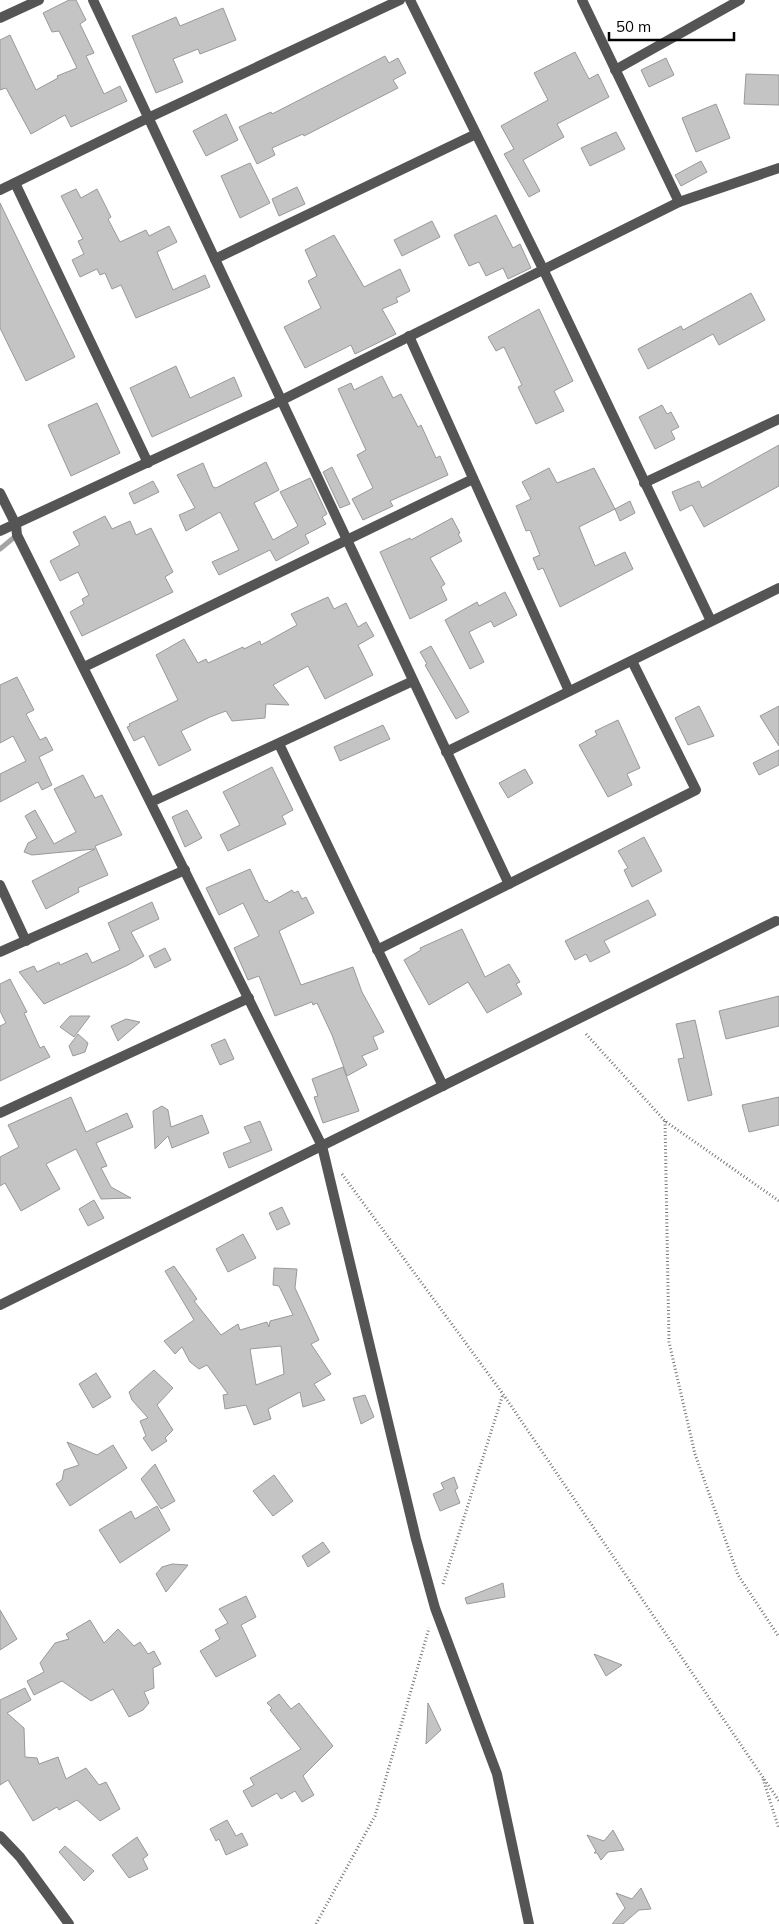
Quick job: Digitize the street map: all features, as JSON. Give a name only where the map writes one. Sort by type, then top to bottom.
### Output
[{"type":"street","points":[[0,18],[39,0]]},
{"type":"street","points":[[93,0],[509,884]]},
{"type":"street","points":[[0,190],[148,118],[400,0]]},
{"type":"street","points":[[410,0],[544,271],[711,621]]},
{"type":"street","points":[[582,0],[679,202]]},
{"type":"street","points":[[615,70],[740,0]]},
{"type":"street","points":[[215,259],[476,134]]},
{"type":"street","points":[[0,531],[282,400],[679,202],[779,168]]},
{"type":"street","points":[[14,183],[148,463]]},
{"type":"street","points":[[409,336],[569,692]]},
{"type":"street","points":[[644,483],[779,419]]},
{"type":"street","points":[[84,667],[472,478]]},
{"type":"street","points":[[0,492],[16,525],[17,535],[152,802],[322,1146],[414,1530],[435,1608],[497,1774],[530,1924]]},
{"type":"street","points":[[446,752],[779,588]]},
{"type":"street","points":[[377,950],[696,790],[632,661]]},
{"type":"street","points":[[152,802],[413,681]]},
{"type":"street","points":[[279,744],[443,1086]]},
{"type":"street","points":[[0,952],[185,870]]},
{"type":"street","points":[[0,885],[26,941]]},
{"type":"street","points":[[0,1305],[776,921]]},
{"type":"street","points":[[0,1113],[249,998]]},
{"type":"street","points":[[0,1836],[20,1857],[69,1924]]},
{"type":"path","points":[[586,1034],[665,1121],[779,1201]]},
{"type":"path","points":[[665,1121],[669,1342],[695,1454],[738,1575],[779,1638]]},
{"type":"path","points":[[339,1170],[503,1394],[779,1801]]},
{"type":"path","points":[[316,1924],[375,1816],[435,1608],[503,1394]]},
{"type":"path","points":[[761,1774],[779,1828]]},
{"type":"building","points":[[69,0],[76,0],[86,20],[80,24],[94,53],[86,56],[104,94],[120,86],[127,101],[71,127],[65,115],[31,134],[6,88],[0,90],[0,40],[10,35],[36,90],[58,78],[57,76],[77,68],[59,31],[52,32],[43,13]]},
{"type":"building","points":[[223,8],[236,40],[200,54],[198,49],[173,59],[183,82],[156,93],[132,36],[176,17],[180,26]]},
{"type":"building","points":[[575,52],[589,79],[598,74],[609,97],[557,124],[564,137],[523,160],[540,191],[529,197],[504,154],[514,149],[501,126],[548,100],[534,73]]},
{"type":"building","points":[[385,56],[389,63],[398,58],[406,73],[393,80],[398,88],[304,136],[303,134],[272,148],[275,155],[257,164],[239,127],[271,112],[272,114]]},
{"type":"building","points":[[666,58],[674,75],[649,87],[641,70]]},
{"type":"building","points":[[746,74],[779,75],[779,105],[744,104]]},
{"type":"building","points":[[716,104],[730,138],[696,152],[682,118]]},
{"type":"building","points":[[226,114],[238,140],[206,156],[193,131]]},
{"type":"building","points":[[616,132],[625,149],[590,166],[581,148]]},
{"type":"building","points":[[701,161],[707,172],[681,186],[675,175]]},
{"type":"building","points":[[250,163],[270,203],[240,218],[221,176]]},
{"type":"building","points":[[297,187],[305,204],[279,216],[272,199]]},
{"type":"building","points":[[76,189],[81,198],[97,189],[111,217],[108,219],[120,242],[146,230],[149,236],[169,226],[177,242],[157,252],[173,290],[205,275],[210,287],[136,318],[121,285],[112,289],[105,273],[100,275],[97,269],[80,277],[72,260],[84,254],[78,241],[83,239],[61,196]]},
{"type":"building","points":[[0,203],[75,357],[26,381],[0,328]]},
{"type":"building","points":[[496,215],[513,248],[520,244],[531,268],[508,279],[503,268],[486,276],[479,262],[469,266],[454,235]]},
{"type":"building","points":[[432,221],[440,237],[402,256],[394,240]]},
{"type":"building","points":[[334,235],[364,287],[400,269],[410,291],[396,298],[398,302],[382,309],[396,334],[355,354],[351,345],[305,368],[284,327],[321,308],[308,281],[317,276],[305,250]]},
{"type":"building","points":[[751,293],[765,320],[719,345],[713,334],[648,369],[638,349],[681,326],[683,330]]},
{"type":"building","points":[[539,309],[573,381],[554,391],[564,411],[536,424],[518,387],[522,385],[504,347],[496,351],[488,337]]},
{"type":"building","points":[[176,366],[190,398],[234,377],[242,396],[152,437],[130,388]]},
{"type":"building","points":[[382,376],[393,398],[401,394],[418,427],[421,425],[436,458],[440,456],[448,475],[390,501],[393,506],[363,520],[352,499],[373,488],[357,455],[366,450],[338,389],[351,383],[354,390]]},
{"type":"building","points":[[97,403],[120,453],[71,476],[48,425]]},
{"type":"building","points":[[662,405],[667,414],[671,412],[679,427],[671,431],[675,439],[655,449],[639,417]]},
{"type":"building","points":[[779,445],[779,486],[704,527],[692,505],[680,511],[672,492],[699,481],[702,488]]},
{"type":"building","points":[[266,462],[279,490],[254,503],[273,540],[298,526],[280,492],[310,478],[327,514],[322,517],[326,524],[305,535],[309,543],[276,561],[270,550],[219,575],[212,562],[239,550],[220,512],[186,531],[179,515],[195,508],[177,475],[203,463],[213,487],[216,488]]},
{"type":"building","points":[[332,467],[350,504],[340,508],[323,472]]},
{"type":"building","points":[[549,468],[557,483],[594,468],[615,509],[579,527],[595,566],[625,552],[633,569],[560,607],[543,568],[538,570],[533,558],[540,555],[530,530],[526,531],[516,506],[531,499],[522,482]]},
{"type":"building","points":[[153,481],[159,492],[134,504],[129,493]]},
{"type":"building","points":[[630,501],[635,513],[620,521],[615,509]]},
{"type":"building","points":[[105,516],[112,529],[130,521],[136,535],[151,528],[173,572],[165,577],[173,592],[82,636],[70,612],[84,604],[82,599],[89,595],[78,572],[60,581],[50,561],[80,545],[73,532]]},
{"type":"building","points":[[452,518],[462,541],[430,558],[445,584],[441,587],[447,600],[410,619],[380,552],[410,538],[411,540]]},
{"type":"building","points":[[505,592],[517,615],[494,627],[491,621],[469,632],[484,662],[470,669],[445,620],[477,602],[479,606]]},
{"type":"building","points":[[328,597],[334,609],[346,603],[358,627],[366,622],[374,636],[358,645],[373,675],[325,699],[308,666],[273,685],[289,705],[266,704],[265,718],[232,721],[226,711],[210,717],[181,731],[191,750],[159,766],[144,736],[134,741],[127,727],[130,726],[129,724],[178,700],[156,655],[184,639],[198,663],[206,659],[208,663],[260,641],[261,645],[297,625],[291,614]]},
{"type":"building","points":[[431,646],[469,712],[456,719],[425,665],[427,664],[420,652]]},
{"type":"building","points":[[17,677],[34,710],[26,714],[40,740],[46,737],[53,750],[39,757],[52,785],[42,790],[38,782],[0,802],[0,774],[26,761],[13,736],[0,743],[0,685]]},
{"type":"building","points":[[699,706],[714,736],[688,745],[675,718]]},
{"type":"building","points":[[779,706],[779,746],[760,716]]},
{"type":"building","points":[[618,720],[640,768],[627,774],[632,785],[608,797],[579,745],[597,735],[595,731]]},
{"type":"building","points":[[383,725],[390,739],[340,761],[334,747]]},
{"type":"building","points":[[779,750],[779,765],[759,775],[753,763]]},
{"type":"building","points":[[272,767],[293,810],[282,816],[286,824],[228,851],[220,835],[240,825],[223,792]]},
{"type":"building","points":[[525,769],[533,783],[508,798],[499,783]]},
{"type":"building","points":[[83,775],[95,798],[102,795],[122,835],[95,846],[108,875],[78,888],[79,892],[46,909],[32,881],[95,849],[32,855],[24,852],[28,843],[37,838],[25,816],[35,810],[54,844],[76,832],[54,789]]},
{"type":"building","points":[[187,810],[202,838],[185,847],[172,817]]},
{"type":"building","points":[[644,837],[662,871],[632,887],[624,870],[628,868],[618,851]]},
{"type":"building","points":[[250,869],[265,901],[267,900],[269,903],[292,890],[294,893],[298,891],[302,899],[306,897],[314,913],[279,931],[301,985],[353,967],[362,992],[384,1032],[373,1037],[378,1049],[362,1056],[367,1065],[347,1076],[332,1035],[317,1003],[313,1005],[312,1002],[275,1016],[259,976],[248,980],[234,948],[259,936],[243,903],[219,915],[206,888]]},
{"type":"building","points":[[648,900],[656,915],[604,941],[610,952],[590,962],[586,954],[575,960],[565,941]]},
{"type":"building","points":[[152,902],[159,919],[131,932],[144,956],[128,965],[44,1004],[19,972],[34,966],[37,972],[59,962],[60,965],[87,953],[92,963],[120,950],[108,923]]},
{"type":"building","points":[[462,929],[485,977],[509,964],[520,982],[516,984],[522,994],[487,1013],[468,982],[429,1005],[404,960],[421,950],[420,948]]},
{"type":"building","points":[[165,948],[171,960],[155,968],[149,956]]},
{"type":"building","points":[[10,979],[27,1012],[24,1013],[40,1048],[44,1046],[50,1057],[0,1081],[0,1026],[6,1023],[0,1011],[0,984]]},
{"type":"building","points":[[779,996],[779,1026],[726,1039],[719,1011]]},
{"type":"building","points":[[70,1016],[90,1016],[74,1037],[60,1027]]},
{"type":"building","points":[[126,1019],[140,1022],[118,1041],[111,1026]]},
{"type":"building","points":[[695,1020],[712,1095],[688,1101],[678,1059],[684,1058],[676,1024]]},
{"type":"building","points":[[78,1034],[88,1043],[85,1052],[73,1056],[69,1046]]},
{"type":"building","points":[[225,1039],[234,1059],[220,1065],[211,1045]]},
{"type":"building","points":[[343,1067],[359,1111],[323,1123],[314,1097],[318,1096],[312,1079]]},
{"type":"building","points":[[71,1097],[86,1132],[127,1113],[133,1127],[96,1143],[107,1166],[101,1168],[111,1187],[131,1198],[101,1199],[76,1149],[46,1164],[60,1189],[21,1211],[5,1183],[0,1186],[0,1157],[19,1147],[8,1125]]},
{"type":"building","points":[[779,1097],[779,1125],[749,1132],[742,1105]]},
{"type":"building","points":[[162,1106],[168,1110],[171,1127],[202,1115],[209,1133],[172,1148],[168,1136],[155,1149],[153,1111]]},
{"type":"building","points":[[260,1121],[272,1150],[229,1168],[223,1153],[251,1142],[244,1127]]},
{"type":"building","points":[[94,1200],[104,1218],[88,1226],[79,1209]]},
{"type":"building","points":[[282,1207],[290,1224],[277,1230],[269,1213]]},
{"type":"building","points":[[243,1234],[256,1258],[228,1272],[216,1249]]},
{"type":"building","points":[[174,1266],[197,1299],[194,1301],[221,1335],[238,1324],[240,1330],[267,1322],[269,1327],[270,1321],[293,1315],[279,1286],[273,1285],[274,1268],[297,1269],[295,1288],[319,1340],[311,1344],[331,1374],[314,1384],[325,1400],[303,1407],[300,1392],[268,1409],[271,1419],[254,1425],[246,1405],[225,1409],[223,1395],[228,1394],[207,1365],[199,1369],[190,1362],[182,1347],[175,1354],[164,1341],[194,1320],[165,1271]],"holes":[[[281,1346],[284,1374],[256,1385],[250,1349]]]},
{"type":"building","points":[[154,1370],[173,1388],[157,1405],[173,1430],[165,1438],[167,1441],[152,1451],[143,1438],[146,1436],[140,1421],[148,1418],[132,1400],[129,1392]]},
{"type":"building","points":[[96,1373],[111,1397],[93,1408],[79,1384]]},
{"type":"building","points":[[365,1395],[374,1417],[361,1424],[353,1398]]},
{"type":"building","points":[[67,1442],[97,1455],[113,1445],[127,1468],[70,1506],[56,1484],[62,1480],[64,1470],[79,1465]]},
{"type":"building","points":[[155,1464],[175,1501],[161,1509],[141,1479]]},
{"type":"building","points":[[274,1475],[293,1501],[273,1516],[253,1491]]},
{"type":"building","points":[[454,1477],[458,1488],[455,1490],[460,1503],[440,1511],[433,1494],[444,1489],[441,1483]]},
{"type":"building","points":[[157,1506],[170,1530],[120,1563],[99,1530],[131,1511],[135,1519]]},
{"type":"building","points":[[323,1542],[330,1552],[308,1567],[302,1556]]},
{"type":"building","points":[[172,1564],[188,1565],[166,1592],[156,1574],[162,1567]]},
{"type":"building","points":[[503,1583],[505,1597],[467,1604],[465,1598]]},
{"type":"building","points":[[246,1596],[256,1617],[241,1625],[256,1656],[216,1677],[200,1651],[220,1639],[215,1630],[228,1623],[219,1609]]},
{"type":"building","points":[[0,1610],[17,1639],[0,1650]]},
{"type":"building","points":[[90,1620],[104,1643],[118,1629],[134,1646],[140,1642],[148,1654],[154,1651],[161,1664],[153,1668],[154,1688],[144,1692],[149,1703],[143,1710],[129,1717],[113,1689],[91,1701],[62,1681],[34,1695],[27,1681],[44,1672],[40,1663],[55,1643],[69,1639],[66,1634]]},
{"type":"building","points":[[594,1654],[622,1665],[606,1676]]},
{"type":"building","points":[[25,1688],[31,1700],[7,1713],[24,1728],[25,1757],[37,1758],[39,1764],[58,1757],[66,1779],[86,1768],[99,1785],[106,1782],[120,1809],[100,1821],[77,1800],[59,1810],[57,1807],[33,1821],[8,1780],[0,1785],[0,1700]]},
{"type":"building","points":[[279,1694],[291,1709],[299,1703],[333,1746],[303,1776],[314,1795],[302,1802],[295,1791],[281,1799],[277,1793],[252,1807],[243,1791],[254,1785],[250,1778],[301,1749],[270,1710],[272,1708],[267,1703]]},
{"type":"building","points":[[428,1703],[441,1730],[426,1744]]},
{"type":"building","points":[[227,1820],[236,1836],[242,1833],[248,1845],[226,1855],[219,1839],[216,1841],[210,1829]]},
{"type":"building","points":[[613,1830],[624,1850],[608,1852],[601,1860],[597,1853],[594,1853],[596,1851],[587,1835],[604,1841]]},
{"type":"building","points":[[137,1837],[148,1855],[143,1859],[148,1869],[129,1878],[112,1855]]},
{"type":"building","points":[[65,1846],[94,1871],[84,1881],[59,1852]]},
{"type":"building","points":[[641,1888],[651,1909],[639,1910],[623,1924],[612,1924],[625,1908],[616,1893],[632,1899]]},
{"type":"waterway","points":[[0,549],[17,535]]}]
